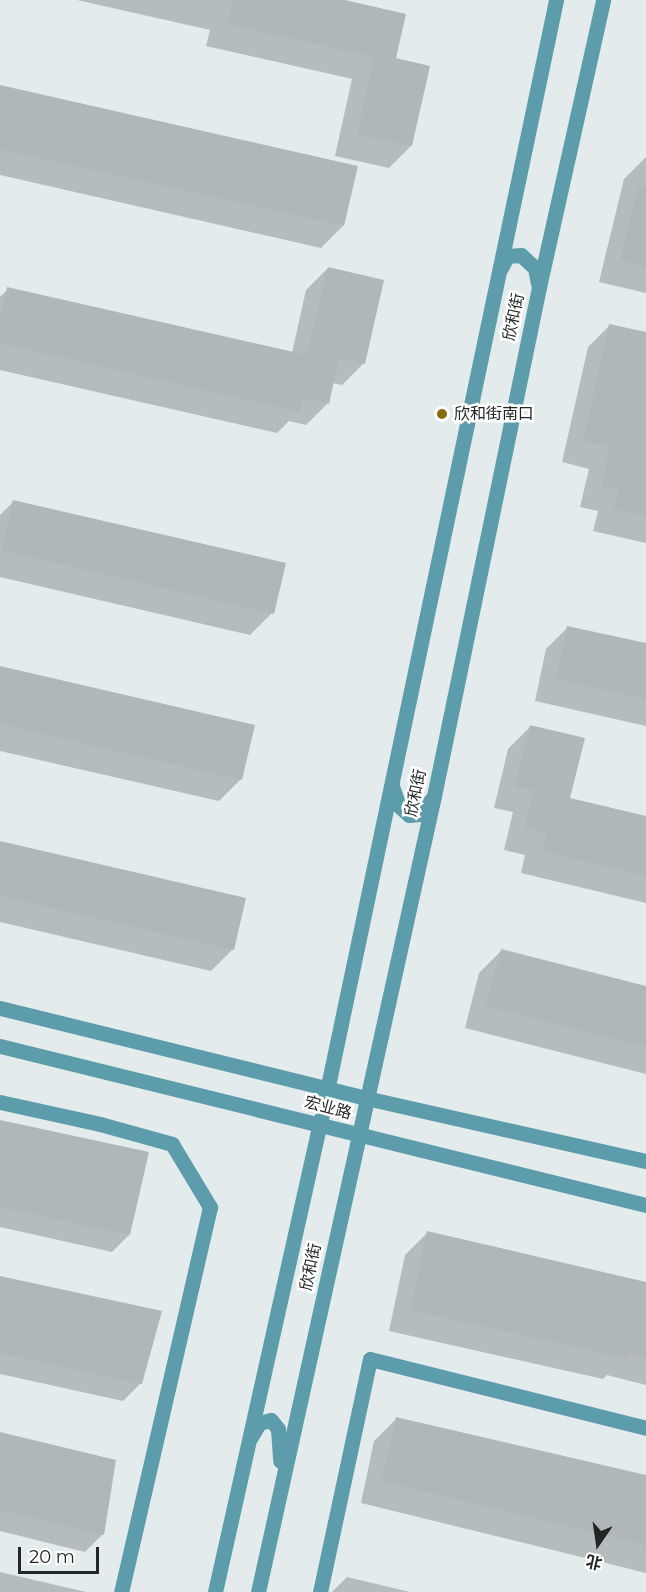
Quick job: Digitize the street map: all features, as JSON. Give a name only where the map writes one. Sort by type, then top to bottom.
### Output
[{"type":"street","name":"欣和街","points":[[215,1592],[320,1124],[556,0]]},
{"type":"street","name":"欣和街","points":[[258,1592],[434,796],[539,287],[603,0]]},
{"type":"street","points":[[497,275],[507,256],[521,255],[535,268],[539,287]]},
{"type":"street","points":[[392,786],[399,806],[410,815],[420,814],[434,796]]},
{"type":"street","name":"宏业路","points":[[0,1008],[328,1086],[366,1098],[646,1161]]},
{"type":"street","name":"宏业路","points":[[0,1046],[646,1205]]},
{"type":"street","points":[[0,1102],[100,1124],[172,1144],[210,1207],[121,1592]]},
{"type":"street","points":[[320,1592],[370,1359],[646,1428]]},
{"type":"street","points":[[249,1441],[259,1424],[271,1420],[278,1429],[279,1500]]},
{"type":"building","points":[[233,0],[345,0],[406,14],[396,58],[430,66],[412,146],[357,134],[374,57],[227,24]]},
{"type":"building","points":[[0,85],[358,166],[344,226],[0,149]]},
{"type":"building","points":[[638,186],[646,187],[646,266],[620,260]]},
{"type":"building","points":[[328,267],[384,280],[365,364],[339,358],[329,404],[303,398],[300,412],[0,343],[0,320],[7,287],[307,355]]},
{"type":"building","points":[[609,324],[646,332],[646,516],[614,509],[619,489],[601,486],[610,447],[583,441]]},
{"type":"building","points":[[13,500],[286,563],[274,614],[1,550]]},
{"type":"building","points":[[567,626],[646,643],[646,699],[556,679]]},
{"type":"building","points":[[0,666],[255,725],[242,780],[0,724]]},
{"type":"building","points":[[530,725],[585,738],[570,798],[646,816],[646,876],[542,851],[546,833],[525,828],[534,790],[515,786]]},
{"type":"building","points":[[0,841],[246,898],[234,950],[0,896]]},
{"type":"building","points":[[501,949],[646,986],[646,1047],[486,1006]]},
{"type":"building","points":[[0,1120],[149,1152],[130,1235],[0,1207]]},
{"type":"building","points":[[427,1231],[646,1282],[646,1358],[627,1353],[626,1358],[410,1310]]},
{"type":"building","points":[[0,1276],[162,1311],[142,1384],[0,1353]]},
{"type":"building","points":[[396,1417],[646,1475],[646,1545],[382,1481]]},
{"type":"building","points":[[0,1432],[116,1460],[104,1535],[0,1510]]},
{"type":"place","name":"欣和街南口","points":[[442,414]]}]
